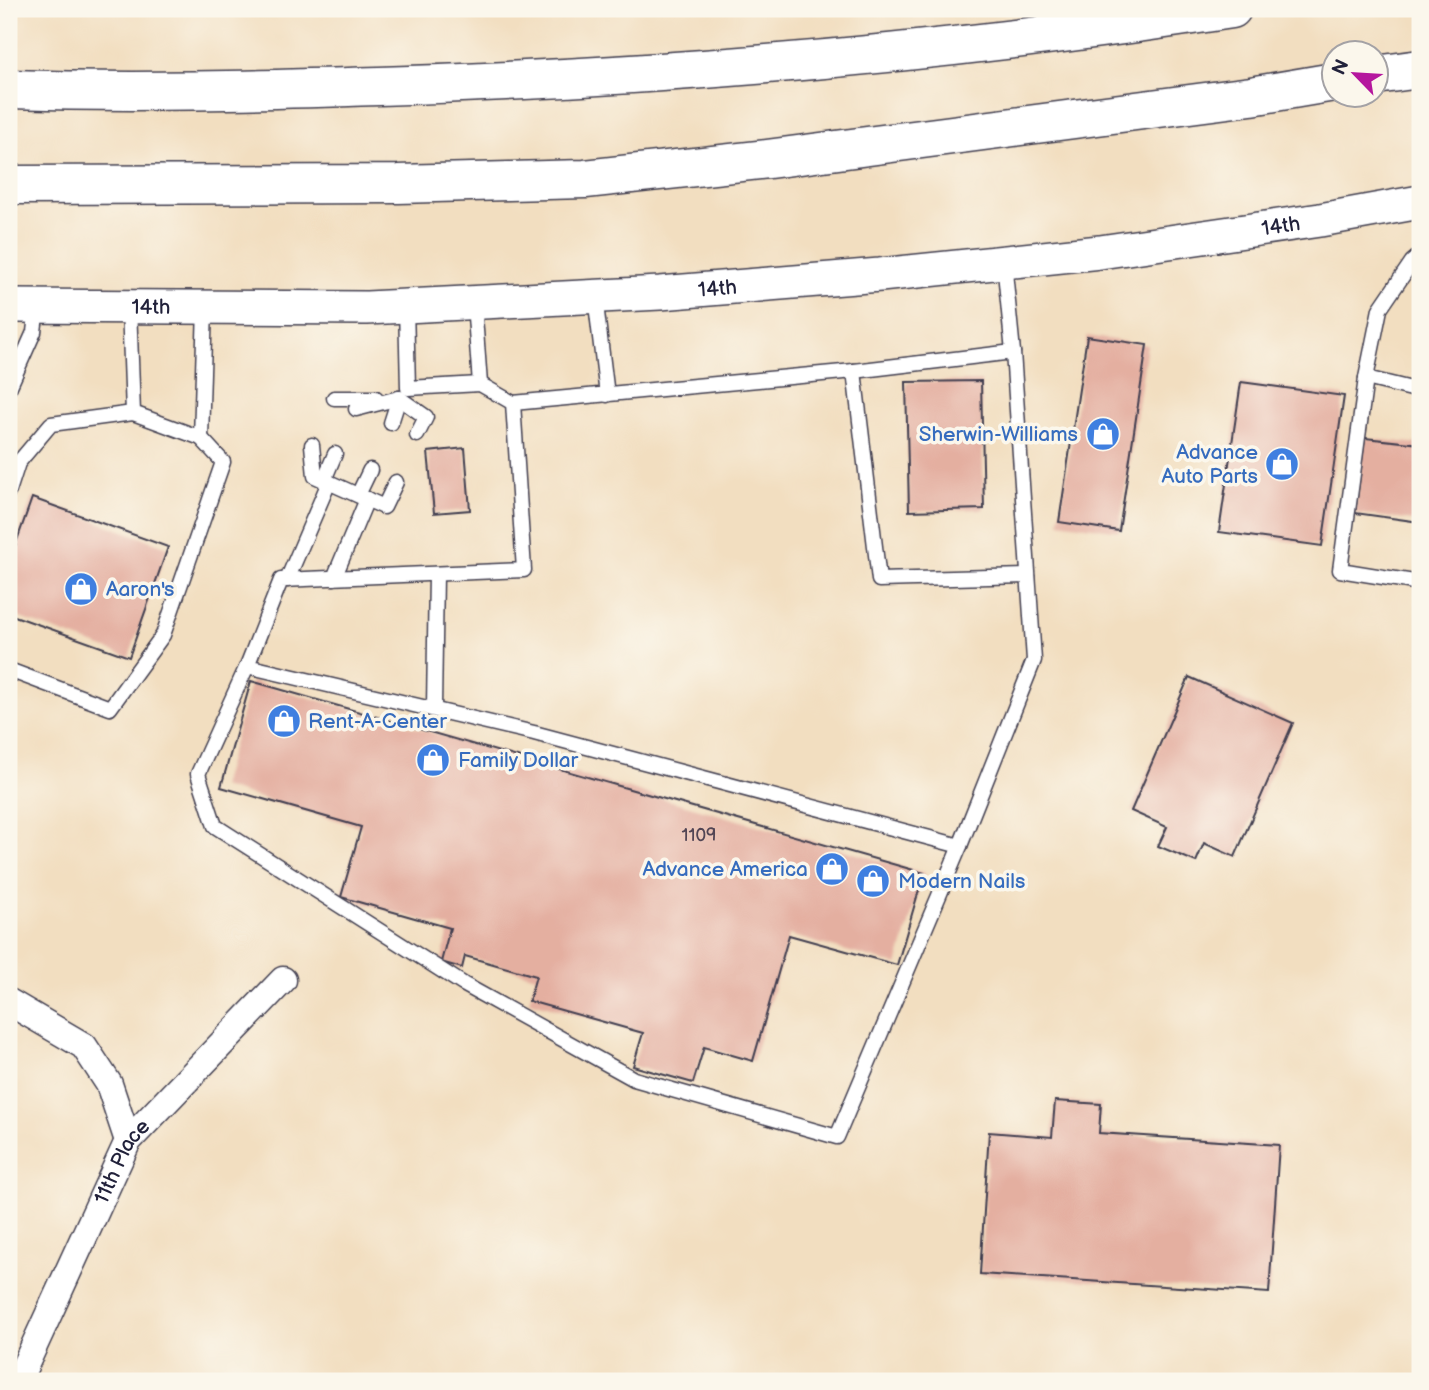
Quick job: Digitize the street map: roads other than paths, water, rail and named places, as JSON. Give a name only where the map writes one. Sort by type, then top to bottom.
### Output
[{"type":"highway","points":[[9,89],[256,90],[478,83],[700,70],[921,51],[1232,9]]},
{"type":"highway","points":[[1390,73],[1420,69]]},
{"type":"highway","points":[[9,185],[384,184],[585,179],[768,159],[1237,98],[1320,84]]},
{"type":"street","name":"14th","points":[[23,307],[367,308],[595,296],[880,275],[1100,252],[1420,202]]},
{"type":"street","name":"11th Place","points":[[18,1381],[128,1141],[283,980]]},
{"type":"street","points":[[9,1002],[84,1046],[109,1084],[128,1141]]},
{"type":"lane","points":[[1420,255],[1412,262],[1380,309],[1366,378],[1340,570],[1420,583]]},
{"type":"lane","points":[[513,403],[524,570],[281,580],[247,666],[198,774],[215,825],[463,984],[634,1079],[837,1137],[960,846],[1034,660],[1013,352],[1004,262]]},
{"type":"lane","points":[[595,296],[607,395]]},
{"type":"lane","points":[[474,303],[480,384]]},
{"type":"lane","points":[[391,424],[404,393],[406,306]]},
{"type":"lane","points":[[9,388],[34,332],[23,307]]},
{"type":"lane","points":[[129,307],[133,413]]},
{"type":"lane","points":[[201,438],[205,307]]},
{"type":"lane","points":[[334,398],[480,384],[513,403],[855,371],[1013,352]]},
{"type":"lane","points":[[855,371],[879,580],[1028,576]]},
{"type":"lane","points":[[1366,378],[1420,391]]},
{"type":"lane","points":[[356,409],[404,393]]},
{"type":"lane","points":[[404,393],[426,416],[417,435]]},
{"type":"lane","points":[[9,491],[18,463],[51,424],[133,413],[201,438],[223,463],[163,635],[110,708],[9,670]]},
{"type":"lane","points":[[312,445],[315,476],[384,507],[396,482]]},
{"type":"lane","points":[[287,580],[327,481],[335,454]]},
{"type":"lane","points":[[334,578],[370,470]]},
{"type":"lane","points":[[434,708],[436,574]]},
{"type":"lane","points":[[247,666],[534,733],[960,846]]},
{"type":"place","name":"Sherwin-Williams","points":[[1103,434]]},
{"type":"place","name":"Advance Auto Parts","points":[[1282,464]]},
{"type":"place","name":"Aaron's","points":[[81,589]]},
{"type":"place","name":"Rent-A-Center","points":[[284,721]]},
{"type":"place","name":"Family Dollar","points":[[433,760]]},
{"type":"place","name":"Advance America","points":[[832,869]]},
{"type":"place","name":"Modern Nails","points":[[873,881]]}]
